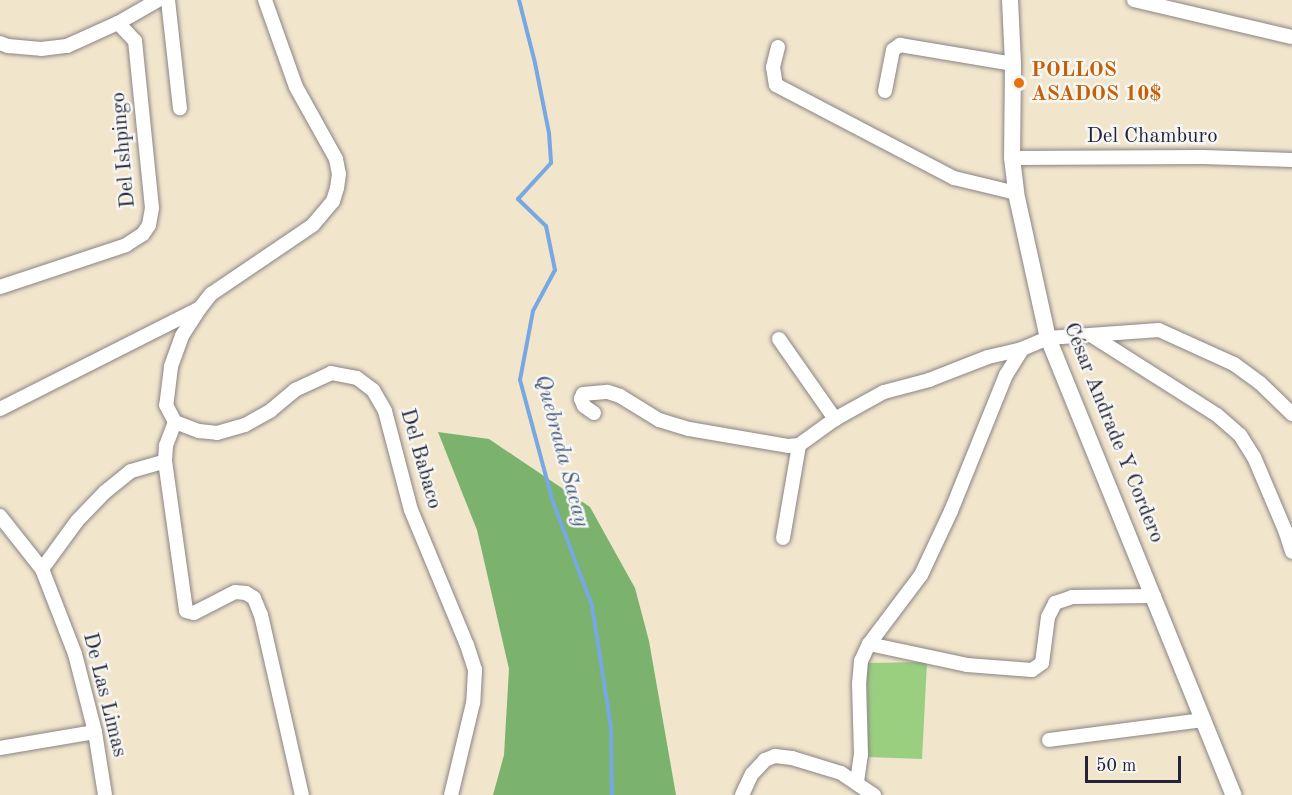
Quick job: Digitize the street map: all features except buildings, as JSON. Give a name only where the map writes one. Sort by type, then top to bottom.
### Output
[{"type":"street","points":[[0,43],[8,46],[41,49],[67,46],[118,23],[158,0]]},
{"type":"street","points":[[168,0],[180,108]]},
{"type":"street","points":[[265,0],[296,87],[336,159],[339,174],[337,188],[333,201],[313,225],[211,294],[182,336],[171,367],[166,405],[175,423],[166,446],[165,461],[186,611],[194,613],[235,592],[246,593],[254,598],[261,615],[302,795]]},
{"type":"street","name":"César Andrade Y Cordero","points":[[1010,0],[1013,64],[1012,158],[1016,193],[1048,338],[1234,795]]},
{"type":"street","points":[[1134,0],[1292,37]]},
{"type":"street","name":"Del Ishpingo","points":[[0,287],[126,244],[143,234],[149,225],[152,208],[135,41],[118,23]]},
{"type":"street","points":[[885,91],[893,50],[900,45],[1013,64]]},
{"type":"street","points":[[778,47],[773,67],[776,85],[954,177],[1016,193]]},
{"type":"street","name":"Del Chamburo","points":[[1012,158],[1203,157],[1292,160]]},
{"type":"street","points":[[0,409],[200,308]]},
{"type":"street","points":[[594,413],[584,406],[581,399],[583,394],[608,392],[620,396],[659,420],[689,429],[788,446],[799,445],[835,419],[884,392],[929,380],[988,357],[1022,349],[1048,338],[1159,330],[1234,364],[1260,383],[1292,414]]},
{"type":"street","points":[[1091,335],[1217,415],[1239,435],[1254,457],[1292,552]]},
{"type":"street","points":[[779,339],[835,419]]},
{"type":"street","points":[[857,782],[861,755],[859,684],[861,661],[869,644],[921,574],[951,511],[1006,375],[1022,349]]},
{"type":"street","name":"Del Babaco","points":[[175,423],[199,431],[217,433],[245,425],[270,411],[295,390],[331,373],[357,378],[374,390],[385,411],[411,510],[467,645],[475,670],[473,704],[451,795]]},
{"type":"street","points":[[783,538],[799,445]]},
{"type":"street","points":[[42,569],[77,521],[105,492],[131,471],[165,461]]},
{"type":"street","name":"De Las Limas","points":[[0,516],[42,569],[75,654],[94,732],[105,795]]},
{"type":"street","points":[[869,644],[968,665],[1032,669],[1042,663],[1048,617],[1054,603],[1072,597],[1154,596]]},
{"type":"street","points":[[1049,740],[1204,720]]},
{"type":"street","points":[[0,748],[94,732]]},
{"type":"street","points":[[742,795],[752,774],[765,759],[776,756],[816,765],[857,782],[874,795]]},
{"type":"green space","points":[[438,432],[489,439],[590,507],[635,588],[649,641],[676,795],[493,795],[504,755],[509,669],[477,530]]},
{"type":"green space","points":[[927,662],[922,759],[868,757],[867,663]]},
{"type":"waterway","name":"Quebrada Sacay","points":[[519,0],[549,133],[551,163],[518,199],[546,226],[555,270],[533,311],[520,380],[553,502],[592,606],[611,727],[612,795]]},
{"type":"place","name":"POLLOS ASADOS 10$","points":[[1019,83]]}]
